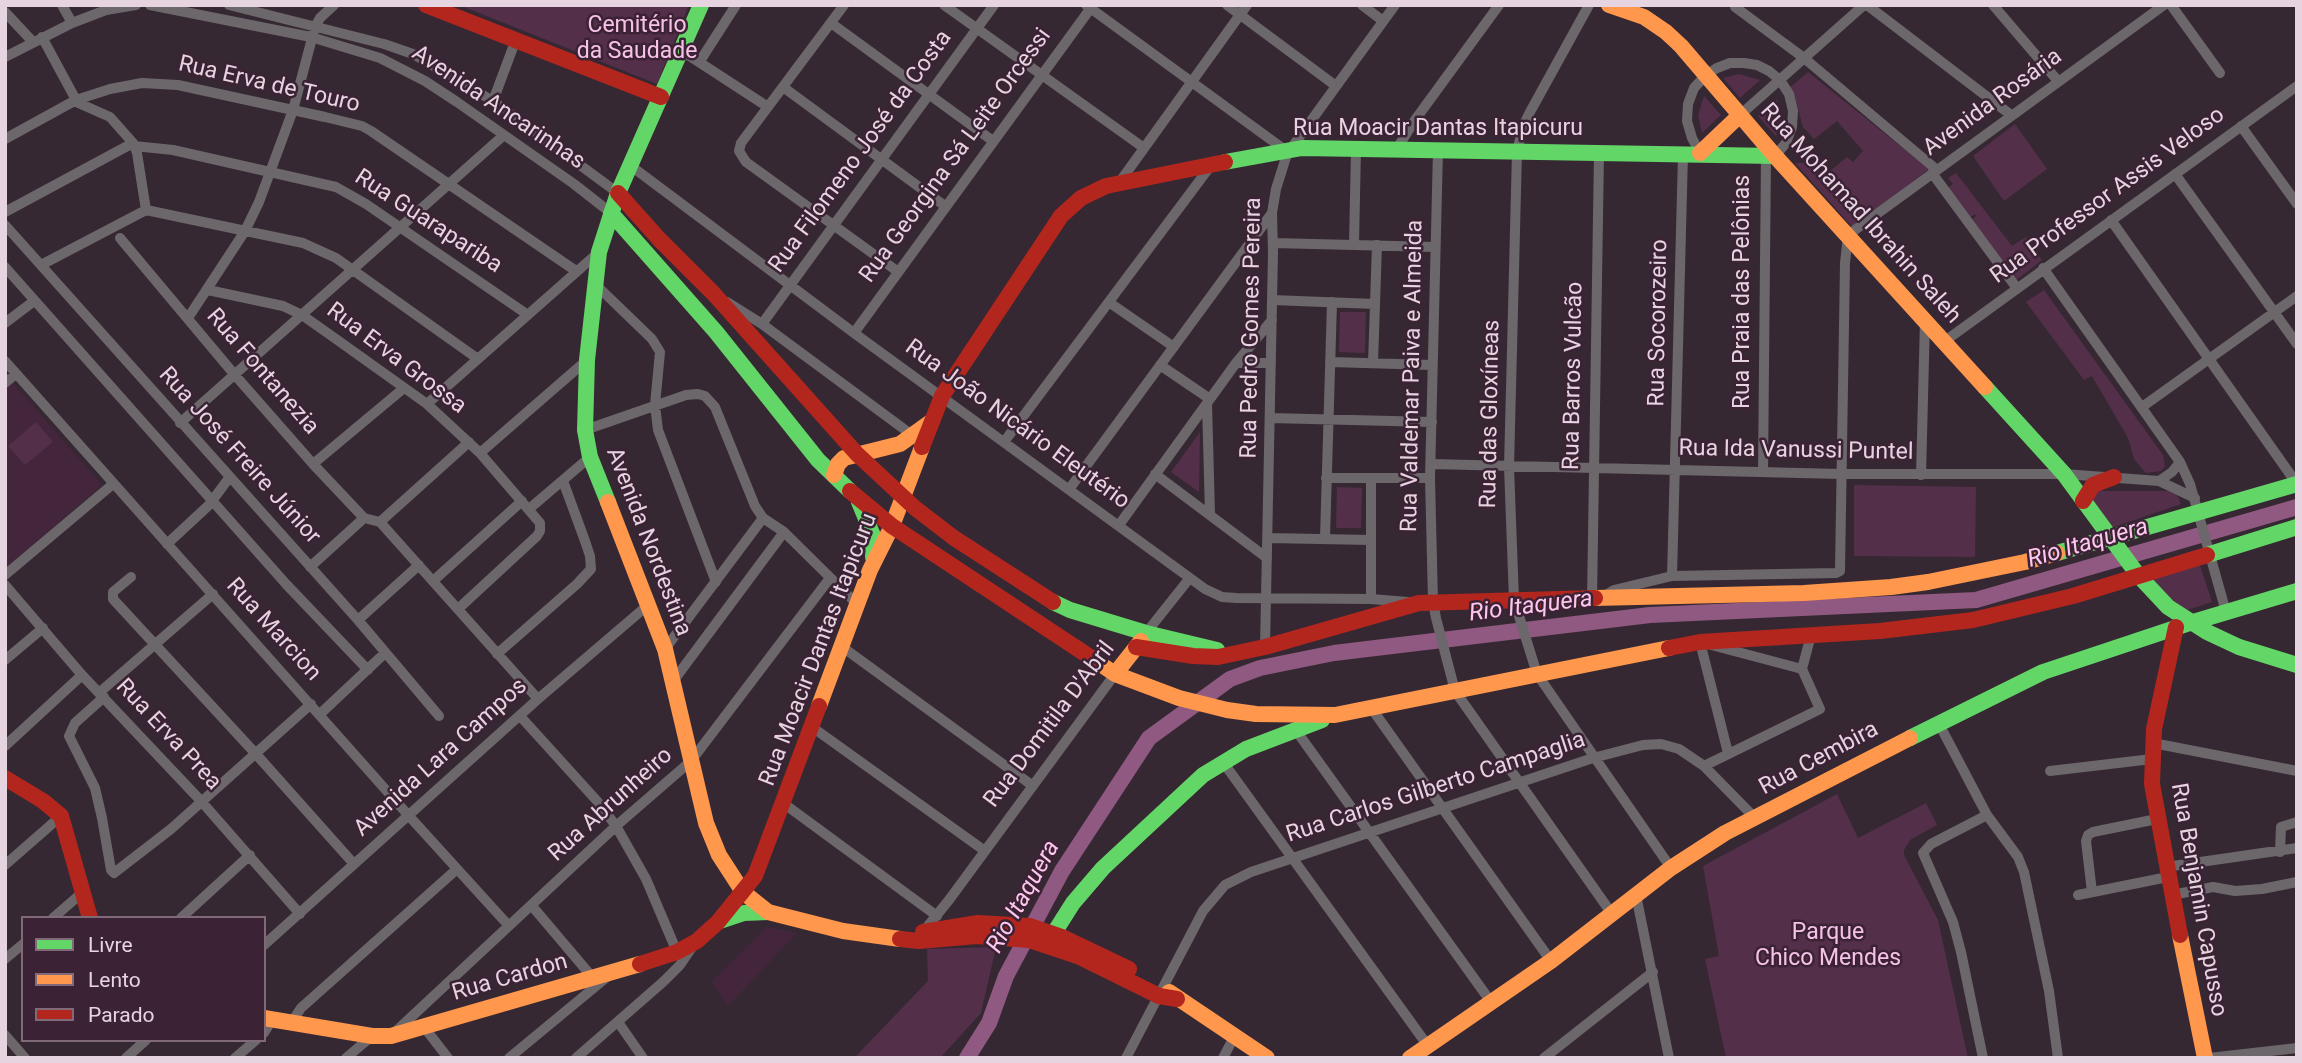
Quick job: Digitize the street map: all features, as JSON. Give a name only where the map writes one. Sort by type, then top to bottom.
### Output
[{"type":"street","points":[[62,5],[72,23]]},
{"type":"street","points":[[6,54],[106,10],[136,5]]},
{"type":"street","name":"Avenida Ancarinhas","points":[[150,5],[244,24],[313,32],[398,66],[494,128],[611,213]]},
{"type":"street","points":[[229,5],[313,32],[413,54],[493,101],[618,193],[713,293],[858,454],[902,499],[954,538],[1043,598],[1070,610],[1146,633],[1230,653]]},
{"type":"street","points":[[188,318],[245,231],[271,172],[293,110],[313,32],[320,18],[334,5]]},
{"type":"street","points":[[426,5],[515,42],[662,97]]},
{"type":"street","name":"Avenida Nordestina","points":[[701,5],[618,193],[599,252],[587,360],[585,430],[590,457],[666,649],[712,839],[743,892],[768,912],[843,931],[919,941],[945,927]]},
{"type":"street","points":[[700,61],[736,5]]},
{"type":"street","points":[[844,5],[741,144],[739,151],[746,162],[897,271]]},
{"type":"street","points":[[944,5],[1144,148]]},
{"type":"street","name":"Rua Filomeno José da Costa","points":[[762,324],[994,5]]},
{"type":"street","points":[[1227,5],[1336,86]]},
{"type":"street","points":[[1119,183],[1247,5]]},
{"type":"street","points":[[1362,5],[1383,21]]},
{"type":"street","name":"Rua Pedro Gomes Pereira","points":[[1265,648],[1272,214],[1288,150],[1395,5]]},
{"type":"street","points":[[1396,149],[1499,5]]},
{"type":"street","name":"Rua das Gloxíneas","points":[[1589,5],[1527,119],[1517,152],[1509,467],[1516,607],[1535,669],[1671,868]]},
{"type":"street","name":"Rua Mohamad Ibrahin Saleh","points":[[1609,5],[1644,18],[1666,32],[1706,75],[1770,155],[1848,235],[2064,474],[2135,572],[2183,625],[2239,647],[2297,665]]},
{"type":"street","points":[[1692,154],[1866,5],[2011,115]]},
{"type":"street","points":[[1993,5],[2058,81]]},
{"type":"street","name":"Avenida Rosária","points":[[1848,235],[2164,5]]},
{"type":"street","points":[[2171,5],[2220,73]]},
{"type":"street","points":[[1090,6],[1288,150]]},
{"type":"street","name":"Rua Georgina Sá Leite Orcessi","points":[[854,333],[1090,6]]},
{"type":"street","points":[[1735,7],[1804,58],[1934,172],[2017,288]]},
{"type":"street","points":[[244,24],[248,10]]},
{"type":"street","points":[[5,12],[37,40],[75,100],[110,117],[133,144],[146,210]]},
{"type":"street","points":[[831,23],[993,141]]},
{"type":"street","points":[[493,101],[515,42]]},
{"type":"street","points":[[682,51],[768,107]]},
{"type":"street","points":[[1692,154],[1692,138],[1687,121],[1688,104],[1694,88],[1706,75],[1730,63],[1744,63],[1757,65],[1780,80],[1789,94],[1793,119],[1786,143],[1770,155]]},
{"type":"street","name":"Rua Erva de Touro","points":[[5,139],[75,100],[125,85],[161,83],[293,110],[362,126],[576,271]]},
{"type":"street","name":"Rua Professor Assis Veloso","points":[[1945,341],[2297,86]]},
{"type":"street","points":[[783,87],[945,206]]},
{"type":"street","points":[[494,128],[505,110]]},
{"type":"street","points":[[2241,126],[2297,204]]},
{"type":"street","points":[[180,423],[504,135]]},
{"type":"street","points":[[5,212],[133,144]]},
{"type":"street","name":"Rua Guarapariba","points":[[133,144],[173,150],[336,187],[349,193],[528,315]]},
{"type":"street","points":[[1354,244],[1356,149]]},
{"type":"street","name":"Rua Moacir Dantas Itapicuru","points":[[743,892],[755,876],[870,570],[892,526],[942,396],[1061,216],[1081,198],[1106,186],[1288,150],[1396,149],[1770,155]]},
{"type":"street","name":"Rua Valdemar Paiva e Almeida","points":[[1437,150],[1430,608],[1455,691],[1612,914]]},
{"type":"street","name":"Rua Barros Vulcão","points":[[1597,599],[1594,468],[1599,153]]},
{"type":"street","name":"Rua Socorozeiro","points":[[1672,576],[1692,154]]},
{"type":"street","name":"Rua Praia das Pelônias","points":[[1763,472],[1770,155]]},
{"type":"street","points":[[1004,442],[1212,164]]},
{"type":"street","name":"Rua João Nicário Eleutério","points":[[631,166],[854,333],[1070,488],[1189,579],[1222,597],[1371,599],[1430,608]]},
{"type":"street","points":[[2175,174],[2297,344]]},
{"type":"street","points":[[41,265],[146,210],[245,231],[313,246],[336,258],[478,359]]},
{"type":"street","points":[[611,213],[716,332],[818,460],[892,526],[1115,674],[1179,698],[1227,710],[1256,714],[1335,715]]},
{"type":"street","points":[[1070,488],[1272,214]]},
{"type":"street","points":[[1136,647],[1218,657],[1430,608],[1516,607],[1597,599],[1804,593],[1891,587],[1973,575],[2111,539],[2198,511],[2297,484],[2110,220]]},
{"type":"street","name":"Rua José Freire Júnior","points":[[5,225],[358,620],[439,716]]},
{"type":"street","points":[[1597,599],[1614,590],[1672,576],[1836,573],[1841,570],[1845,263],[1848,235]]},
{"type":"street","name":"Rua Fontanezia","points":[[120,238],[234,374],[364,518]]},
{"type":"street","points":[[1273,243],[1435,247]]},
{"type":"street","points":[[1373,363],[1377,245]]},
{"type":"street","points":[[427,404],[599,252]]},
{"type":"street","points":[[5,267],[286,583],[368,670]]},
{"type":"street","points":[[2043,268],[2180,462],[2198,511],[2226,612]]},
{"type":"street","points":[[594,283],[611,296],[658,346],[660,359],[655,405],[658,430],[716,582]]},
{"type":"street","name":"Rua Erva Grossa","points":[[208,290],[270,302],[302,315],[427,404],[480,453],[525,505]]},
{"type":"street","points":[[713,293],[762,324],[912,435]]},
{"type":"street","points":[[2141,407],[2297,296]]},
{"type":"street","points":[[1272,300],[1375,304]]},
{"type":"street","points":[[5,323],[34,301]]},
{"type":"street","points":[[1325,538],[1332,302]]},
{"type":"street","points":[[1110,303],[1174,347]]},
{"type":"street","points":[[1118,525],[1236,363],[1272,320]]},
{"type":"street","points":[[1921,475],[1925,320]]},
{"type":"street","points":[[480,453],[587,360]]},
{"type":"street","name":"Rua Marcion","points":[[5,361],[509,926]]},
{"type":"street","points":[[1330,362],[1433,365]]},
{"type":"street","points":[[1236,363],[1271,363]]},
{"type":"street","points":[[1160,365],[1208,401]]},
{"type":"street","points":[[5,383],[16,374]]},
{"type":"street","points":[[313,464],[404,388]]},
{"type":"street","points":[[585,430],[693,394],[705,396],[715,407],[755,506],[763,518],[784,532],[857,604]]},
{"type":"street","points":[[1208,401],[1210,515]]},
{"type":"street","points":[[1270,418],[1432,422]]},
{"type":"street","points":[[834,475],[841,460],[890,447],[932,421]]},
{"type":"street","points":[[380,522],[469,442]]},
{"type":"street","points":[[433,581],[525,505],[563,481],[590,457]]},
{"type":"street","points":[[2159,481],[2180,462]]},
{"type":"street","name":"Rua Ida Vanussi Puntel","points":[[1431,464],[1841,474],[2064,474],[2114,477],[2159,481],[2198,511]]},
{"type":"street","points":[[1155,474],[1267,558]]},
{"type":"street","points":[[2083,501],[2093,485],[2114,477]]},
{"type":"street","points":[[167,544],[209,505],[229,478]]},
{"type":"street","points":[[1326,478],[1430,478]]},
{"type":"street","points":[[1371,478],[1371,599]]},
{"type":"street","points":[[497,654],[589,573],[590,556],[563,481]]},
{"type":"street","points":[[5,575],[113,484]]},
{"type":"street","points":[[857,497],[874,538],[870,570]]},
{"type":"street","points":[[458,609],[537,536],[540,523],[525,505]]},
{"type":"street","points":[[310,567],[364,518],[380,522],[538,699]]},
{"type":"street","points":[[666,649],[763,518]]},
{"type":"street","points":[[1044,937],[1102,868],[1186,789],[1223,762],[1269,739],[1335,715],[1455,691],[1535,669],[1700,642],[1893,630],[1973,620],[2062,599],[2135,572],[2297,527]]},
{"type":"street","points":[[674,680],[784,532]]},
{"type":"street","points":[[1268,538],[1371,540]]},
{"type":"street","points":[[870,570],[889,551],[916,542]]},
{"type":"street","points":[[358,620],[419,565]]},
{"type":"street","points":[[131,577],[113,592],[112,596],[354,864]]},
{"type":"street","name":"Rua Abrunheiro","points":[[391,1036],[691,761],[830,578]]},
{"type":"street","name":"Rua Domitila D'Abril","points":[[945,927],[949,900],[1115,674],[1189,579]]},
{"type":"street","name":"Rua Erva Prea","points":[[5,585],[82,675],[201,801],[300,914]]},
{"type":"street","name":"Rua Cembira","points":[[1410,1058],[1551,961],[1671,868],[1725,833],[1938,722],[2043,672],[2183,625],[2297,591]]},
{"type":"street","points":[[213,594],[155,643],[102,695],[75,723],[69,736],[95,788],[110,866],[114,873],[122,869],[311,704]]},
{"type":"street","name":"Avenida Lara Campos","points":[[266,943],[538,699],[648,605]]},
{"type":"street","name":"Rua Benjamin Capusso","points":[[2183,625],[2152,751],[2157,820],[2207,1058]]},
{"type":"street","points":[[5,660],[43,628]]},
{"type":"street","points":[[1704,766],[1820,709],[1802,669],[1811,635]]},
{"type":"street","points":[[1700,642],[1802,669]]},
{"type":"street","points":[[1700,642],[1728,753]]},
{"type":"street","points":[[841,646],[1033,786]]},
{"type":"street","points":[[320,714],[385,653]]},
{"type":"street","points":[[5,746],[82,675]]},
{"type":"street","points":[[1371,709],[1551,961]]},
{"type":"street","points":[[520,716],[617,826],[646,879],[677,952]]},
{"type":"street","points":[[1938,722],[1987,815],[2018,857],[2024,872],[2049,991],[2058,1058]]},
{"type":"street","points":[[812,727],[985,851]]},
{"type":"street","points":[[1294,729],[1490,1002]]},
{"type":"street","name":"Rua Carlos Gilberto Campaglia","points":[[1126,1058],[1203,911],[1220,890],[1251,872],[1290,857],[1594,758],[1643,745],[1661,744],[1679,749],[1704,766],[1755,818]]},
{"type":"street","points":[[2050,771],[2152,751],[2297,771]]},
{"type":"street","points":[[1223,762],[1428,1046]]},
{"type":"street","points":[[5,778],[43,801],[61,816],[89,916]]},
{"type":"street","points":[[783,803],[945,927],[949,900]]},
{"type":"street","points":[[1983,1058],[1953,922],[1923,853],[1931,844],[1987,815]]},
{"type":"street","points":[[5,865],[61,816]]},
{"type":"street","points":[[2092,892],[2086,841],[2088,835],[2157,820]]},
{"type":"street","points":[[2280,852],[2281,827],[2297,822]]},
{"type":"street","points":[[2078,895],[2167,872],[2297,849]]},
{"type":"street","points":[[183,916],[250,855]]},
{"type":"street","points":[[291,1023],[301,1008],[457,870]]},
{"type":"street","points":[[2172,895],[2213,887],[2235,891],[2297,882]]},
{"type":"street","points":[[55,916],[83,892]]},
{"type":"street","name":"Rua Cardon","points":[[267,1023],[291,1023],[372,1036],[391,1036],[424,1027],[677,952],[696,941],[718,922],[743,892]]},
{"type":"street","points":[[1636,895],[1669,1058]]},
{"type":"street","points":[[1073,903],[1073,926],[1087,948]]},
{"type":"street","points":[[533,906],[593,978]]},
{"type":"street","points":[[718,922],[744,913],[768,912]]},
{"type":"street","name":"Avenida Nordestina","points":[[901,937],[945,927],[1007,930],[1044,937],[1087,948],[1161,992]]},
{"type":"street","name":"Avenida Nordestina","points":[[1044,937],[1080,957],[1177,999],[1266,1058]]},
{"type":"street","points":[[576,1058],[680,965],[696,941]]},
{"type":"street","points":[[5,959],[21,946]]},
{"type":"street","points":[[1544,1058],[1653,972]]},
{"type":"street","points":[[509,1058],[612,973]]},
{"type":"street","points":[[618,1022],[643,1058]]},
{"type":"street","points":[[424,1027],[448,1058]]},
{"type":"street","points":[[5,1035],[25,1058]]},
{"type":"street","points":[[346,1058],[372,1036]]},
{"type":"street","points":[[1223,1058],[1234,1037]]},
{"type":"street","points":[[126,1058],[144,1042]]},
{"type":"street","points":[[236,1058],[254,1042]]},
{"type":"street","points":[[2207,1058],[2297,1048]]},
{"type":"shaded area","points":[[13,383],[102,485],[5,569],[5,390]]},
{"type":"shaded area","points":[[767,927],[797,933],[728,1006],[712,981]]},
{"type":"green space","name":"Cemitério da Saudade","points":[[459,5],[689,5],[657,84]]},
{"type":"green space","points":[[1808,72],[1929,169],[1853,228],[1795,163],[1812,163],[1824,176],[1847,157],[1853,162],[1863,151],[1837,121],[1814,139],[1803,127],[1789,88]]},
{"type":"green space","points":[[1739,74],[1760,80],[1740,98],[1723,78]]},
{"type":"green space","points":[[1704,96],[1721,115],[1702,133],[1698,115]]},
{"type":"green space","points":[[1777,99],[1781,119],[1776,136],[1758,116]]},
{"type":"green space","points":[[2015,124],[2047,169],[2004,201],[1973,156]]},
{"type":"green space","points":[[1956,173],[2012,246],[2026,237],[2042,260],[2015,281],[1969,222],[1975,214],[1963,223],[1941,193],[1953,184],[1948,178]]},
{"type":"green space","points":[[2044,290],[2163,455],[2165,466],[2161,471],[2146,473],[2134,459],[2128,438],[2092,376],[2084,380],[2026,302]]},
{"type":"green space","points":[[1340,312],[1366,312],[1365,353],[1339,352]]},
{"type":"green space","points":[[36,422],[53,442],[25,465],[8,446]]},
{"type":"green space","points":[[1200,432],[1199,492],[1171,472]]},
{"type":"green space","points":[[1854,485],[1976,487],[1975,557],[1854,556]]},
{"type":"green space","points":[[1337,487],[1362,488],[1361,528],[1336,528]]},
{"type":"green space","points":[[2093,491],[2170,491],[2177,495],[2181,504],[2111,528],[2089,500]]},
{"type":"green space","points":[[2199,562],[2212,602],[2184,611],[2146,578]]},
{"type":"green space","name":"Parque Chico Mendes","points":[[1837,794],[1858,838],[1926,803],[1937,825],[1910,840],[1904,855],[1938,920],[1968,1058],[1726,1058],[1705,959],[1719,956],[1703,866]]},
{"type":"green space","points":[[996,947],[981,1013],[940,1058],[854,1058],[928,981],[927,949]]},
{"type":"waterway","name":"Rio Itaquera","points":[[967,1058],[989,1023],[1006,976],[1062,871],[1149,738],[1230,679],[1260,668],[1334,653],[1650,615],[1976,600],[2297,507]]},
{"type":"traffic: fast","points":[[608,502],[590,457],[585,430],[587,360],[599,252],[618,193],[701,5]]},
{"type":"traffic: fast","points":[[1225,162],[1302,148],[1775,156]]},
{"type":"traffic: fast","points":[[611,213],[716,332],[818,460],[850,491]]},
{"type":"traffic: fast","points":[[1985,387],[2064,474],[2138,575],[2168,607],[2207,632],[2239,647],[2297,665]]},
{"type":"traffic: fast","points":[[2057,553],[2297,484]]},
{"type":"traffic: fast","points":[[859,502],[874,538],[873,557]]},
{"type":"traffic: fast","points":[[2207,555],[2297,527]]},
{"type":"traffic: fast","points":[[1910,738],[2043,672],[2297,591]]},
{"type":"traffic: fast","points":[[1053,602],[1070,610],[1146,633],[1217,650]]},
{"type":"traffic: fast","points":[[1047,939],[1103,868],[1203,775],[1246,749],[1322,720]]},
{"type":"traffic: fast","points":[[720,921],[744,913],[768,912]]},
{"type":"traffic: slow","points":[[1609,5],[1644,17],[1681,46],[1775,156],[1985,387]]},
{"type":"traffic: slow","points":[[1700,153],[1740,115]]},
{"type":"traffic: slow","points":[[834,475],[838,464],[844,458],[900,444],[932,421]]},
{"type":"traffic: slow","points":[[819,706],[870,570],[892,526],[922,447]]},
{"type":"traffic: slow","points":[[608,502],[665,649],[706,823],[719,855],[743,892],[768,912],[843,931],[900,939]]},
{"type":"traffic: slow","points":[[1595,598],[1804,593],[1891,587],[1928,582],[2057,553]]},
{"type":"traffic: slow","points":[[1115,674],[1141,641]]},
{"type":"traffic: slow","points":[[1096,661],[1115,674],[1179,698],[1227,710],[1256,714],[1335,715],[1669,648]]},
{"type":"traffic: slow","points":[[1410,1058],[1551,961],[1671,868],[1725,833],[1910,738]]},
{"type":"traffic: slow","points":[[2180,935],[2205,1058]]},
{"type":"traffic: slow","points":[[266,1018],[372,1036],[391,1036],[640,964]]},
{"type":"traffic: slow","points":[[1169,992],[1267,1058]]},
{"type":"traffic: jam","points":[[426,5],[661,97]]},
{"type":"traffic: jam","points":[[922,447],[942,396],[1061,216],[1081,198],[1106,186],[1225,162]]},
{"type":"traffic: jam","points":[[618,193],[713,293],[857,454],[915,508],[954,538],[1053,602]]},
{"type":"traffic: jam","points":[[2083,501],[2093,485],[2114,477]]},
{"type":"traffic: jam","points":[[850,491],[892,526],[1096,661]]},
{"type":"traffic: jam","points":[[1669,648],[1700,642],[1880,631],[1973,620],[2073,596],[2207,555]]},
{"type":"traffic: jam","points":[[1136,647],[1218,657],[1265,647],[1419,603],[1595,598]]},
{"type":"traffic: jam","points":[[2176,627],[2154,729],[2152,784],[2180,935]]},
{"type":"traffic: jam","points":[[640,964],[677,952],[697,941],[718,922],[755,876],[819,706]]},
{"type":"traffic: jam","points":[[5,778],[43,801],[61,816],[89,916]]},
{"type":"traffic: jam","points":[[923,932],[978,923],[1030,926],[1062,937],[1129,969]]},
{"type":"traffic: jam","points":[[900,939],[919,941],[977,936],[1029,940],[1080,957],[1159,996],[1177,999]]}]
